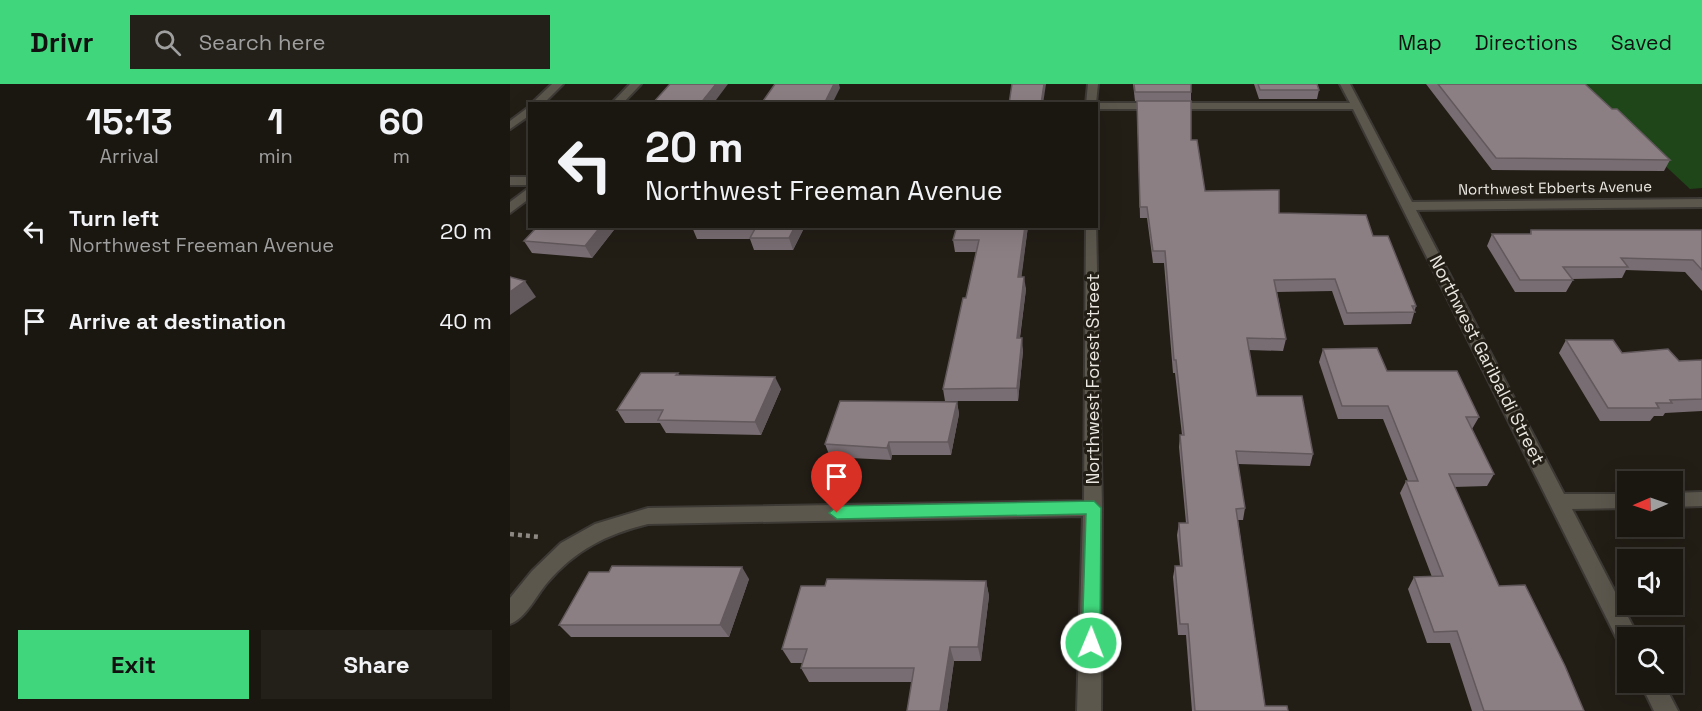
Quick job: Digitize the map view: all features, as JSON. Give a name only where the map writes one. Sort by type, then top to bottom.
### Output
[{"type":"street","points":[[538,102],[558,84]]},
{"type":"street","points":[[618,102],[636,84]]},
{"type":"street","points":[[1091,102],[1093,84]]},
{"type":"street","name":"Northwest Garibaldi Street","points":[[1345,84],[1622,627]]},
{"type":"street","points":[[1098,106],[1357,106]]},
{"type":"street","points":[[510,126],[528,111]]},
{"type":"street","points":[[510,181],[528,181]]},
{"type":"street","points":[[510,209],[528,193]]},
{"type":"street","name":"Northwest Ebberts Avenue","points":[[1409,206],[1702,202]]},
{"type":"street","name":"Northwest Forest Street","points":[[1089,711],[1094,508],[1092,228]]},
{"type":"street","points":[[1683,500],[1702,500]]},
{"type":"street","points":[[1559,502],[1617,501]]},
{"type":"street","points":[[510,614],[540,575],[579,539],[601,528],[648,516],[1094,508]]},
{"type":"street","points":[[1657,693],[1666,711]]},
{"type":"green space","points":[[1578,84],[1702,84],[1702,188],[1690,189]]},
{"type":"building","points":[[670,84],[716,84],[702,102],[654,102]]},
{"type":"building","points":[[775,84],[834,84],[825,102],[762,102]]},
{"type":"building","points":[[1012,84],[1044,84],[1041,102],[1009,102]]},
{"type":"building","points":[[1134,84],[1191,84],[1191,92],[1135,92]]},
{"type":"building","points":[[1258,84],[1317,84],[1319,90],[1260,90]]},
{"type":"building","points":[[1438,84],[1585,84],[1612,109],[1617,109],[1670,160],[1496,158]]},
{"type":"building","points":[[1137,101],[1191,101],[1191,140],[1197,140],[1205,191],[1279,190],[1279,213],[1366,215],[1373,236],[1388,236],[1416,306],[1412,306],[1415,312],[1347,313],[1335,279],[1274,280],[1286,339],[1247,338],[1257,396],[1302,396],[1313,454],[1236,451],[1245,508],[1236,509],[1265,706],[1287,706],[1288,711],[1195,711],[1188,624],[1180,624],[1175,566],[1182,566],[1179,523],[1188,523],[1180,435],[1184,435],[1176,360],[1174,360],[1165,251],[1153,251],[1147,207],[1140,207]]},
{"type":"building","points":[[536,228],[599,228],[585,246],[524,241]]},
{"type":"building","points":[[755,228],[794,228],[789,238],[750,238]]},
{"type":"building","points":[[956,228],[1025,228],[1018,277],[1024,277],[1017,338],[1022,338],[1017,388],[943,389],[963,298],[966,298],[979,240],[953,240]]},
{"type":"building","points":[[1531,230],[1702,230],[1702,270],[1693,260],[1621,258],[1628,267],[1563,267],[1573,280],[1520,280],[1492,234],[1531,234]]},
{"type":"building","points":[[510,277],[525,281],[510,292]]},
{"type":"building","points":[[1566,340],[1613,340],[1622,353],[1668,349],[1679,361],[1702,360],[1702,399],[1656,403],[1659,408],[1608,408]]},
{"type":"building","points":[[1377,348],[1387,371],[1457,371],[1479,417],[1466,417],[1494,474],[1449,474],[1499,586],[1525,585],[1565,666],[1584,711],[1484,711],[1457,631],[1434,632],[1414,577],[1443,576],[1406,481],[1418,481],[1388,406],[1342,406],[1323,349]]},
{"type":"building","points":[[641,373],[775,377],[755,422],[658,420],[663,410],[617,410]]},
{"type":"building","points":[[840,401],[957,402],[948,442],[889,442],[887,448],[825,444]]},
{"type":"building","points":[[612,566],[742,567],[720,625],[559,625],[589,572],[609,572]]},
{"type":"building","points":[[827,579],[986,581],[978,647],[950,647],[940,711],[907,711],[914,668],[801,668],[807,649],[782,649],[801,586],[825,586]]},
{"type":"route","points":[[837,513],[1094,508],[1091,643]]}]
